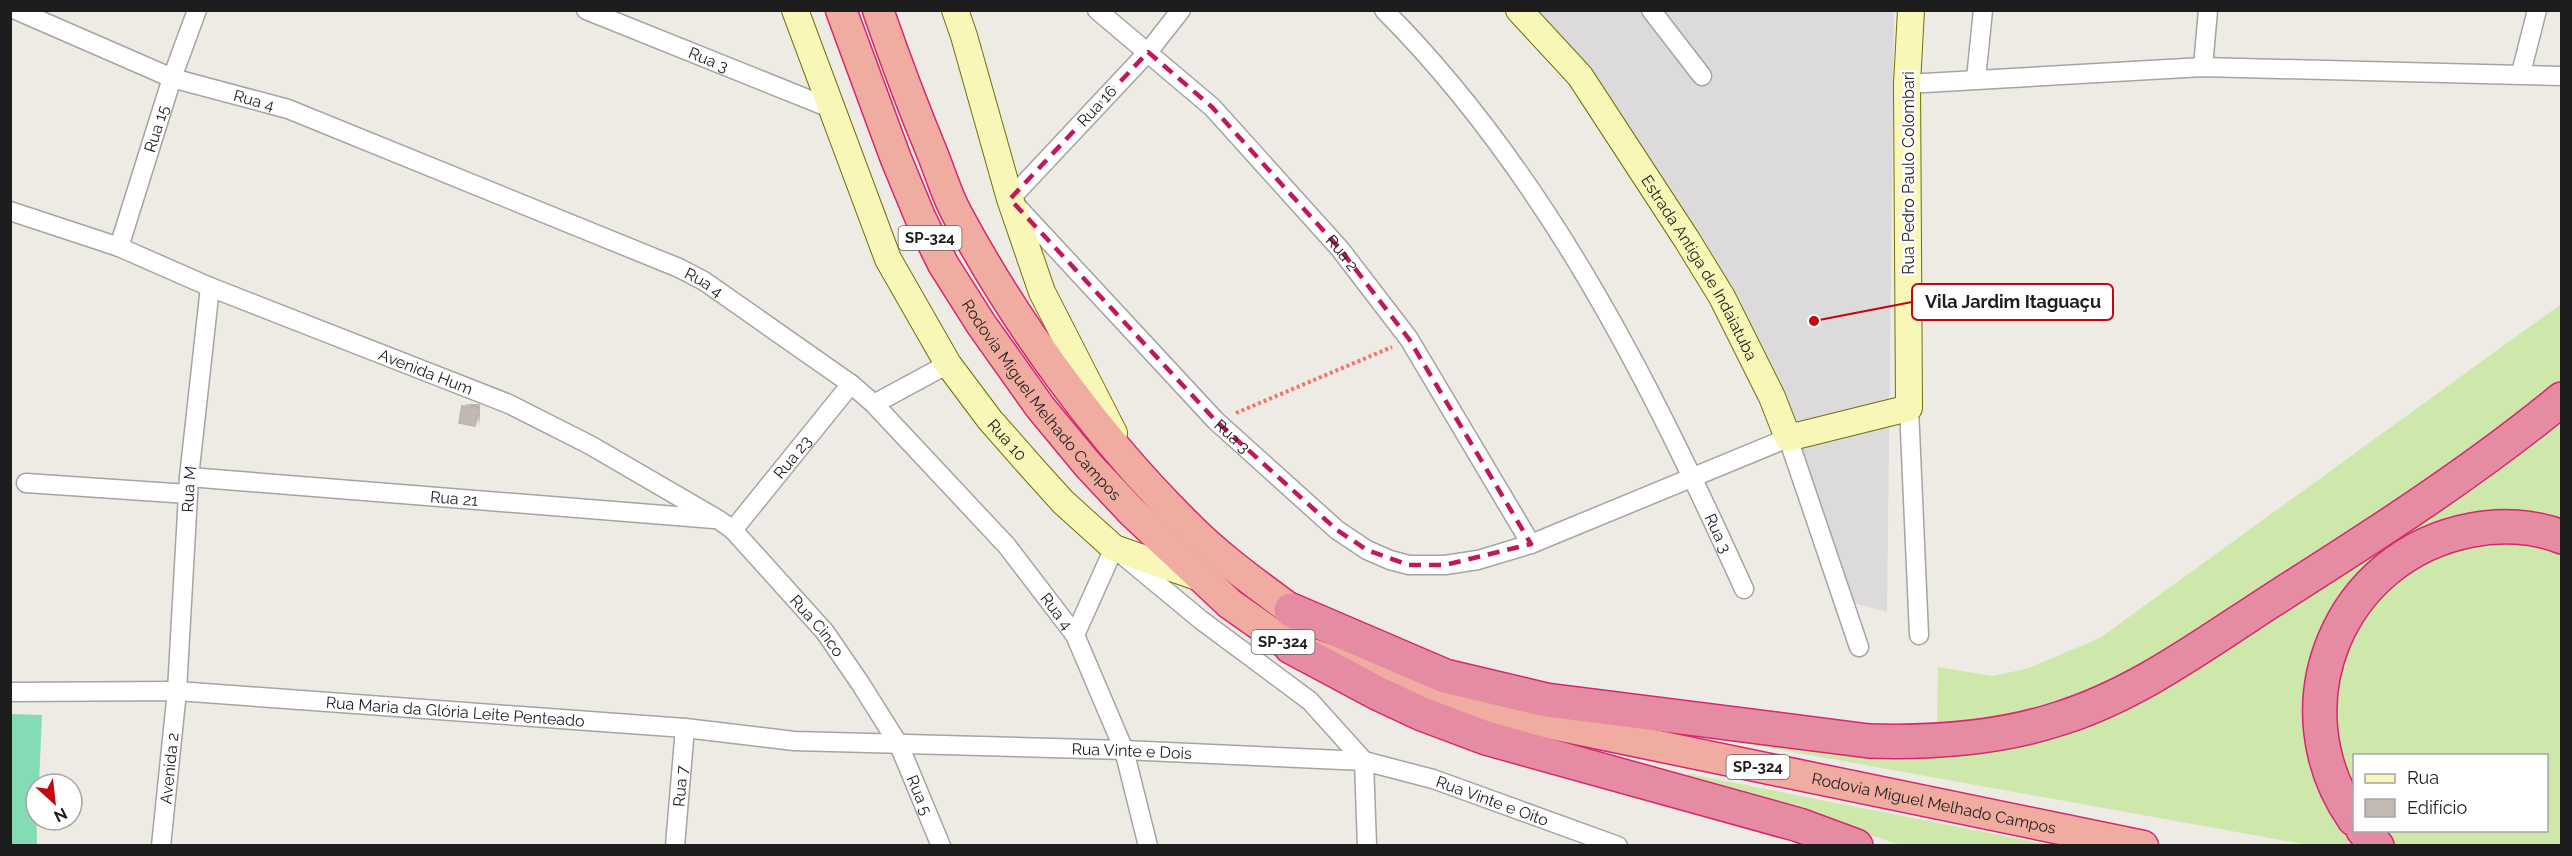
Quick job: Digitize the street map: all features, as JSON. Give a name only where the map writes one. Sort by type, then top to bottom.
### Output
[{"type":"highway","name":"Rodovia Miguel Melhado Campos","points":[[842,10],[896,159],[943,264],[1040,407],[1088,465],[1132,512],[1230,604],[1291,647],[1453,702],[1508,715],[2143,846]]},
{"type":"highway","name":"Rodovia Miguel Melhado Campos","points":[[878,10],[904,86],[956,212],[1011,307],[1051,365],[1130,463],[1186,525],[1248,578],[1376,676]]},
{"type":"highway","points":[[1291,610],[1445,676],[1546,700],[1869,741],[1908,742],[1992,735],[2069,716],[2154,676],[2339,557],[2521,432],[2562,399]]},
{"type":"highway","points":[[2353,816],[2342,799],[2323,750],[2318,698],[2328,654],[2338,631],[2359,599],[2369,586],[2396,562],[2428,543],[2451,534],[2506,526],[2532,529],[2562,537]]},
{"type":"highway","points":[[1291,647],[1377,693],[1422,714],[1486,738],[1799,825],[1856,846]]},
{"type":"highway","points":[[2364,832],[2377,846]]},
{"type":"main road","name":"Rua 10","points":[[795,10],[888,259],[948,364],[990,420],[1035,471],[1063,502],[1114,548]]},
{"type":"main road","name":"Rua 3","points":[[955,10],[1010,199]]},
{"type":"main road","name":"Estrada Antiga de Indaiatuba","points":[[1520,10],[1580,76],[1687,240],[1722,297],[1772,397],[1788,438]]},
{"type":"main road","name":"Rua Pedro Paulo Colombari","points":[[1909,408],[1907,84],[1911,10]]},
{"type":"main road","points":[[1010,199],[1042,292],[1130,463]]},
{"type":"main road","points":[[1788,438],[1909,408]]},
{"type":"main road","points":[[1114,548],[1205,580]]},
{"type":"street","name":"Rua 4","points":[[16,10],[172,78],[288,109],[679,268],[704,281],[851,384],[874,404],[1007,546],[1075,635],[1124,750],[1148,846]]},
{"type":"street","name":"Rua 15","points":[[119,247],[172,78],[197,10]]},
{"type":"street","name":"Rua 3","points":[[586,10],[831,108]]},
{"type":"street","name":"Rua 2","points":[[1097,10],[1212,107],[1340,249],[1409,339],[1532,544]]},
{"type":"street","name":"Rua 16","points":[[1010,199],[1148,52],[1181,10]]},
{"type":"street","name":"Rua 3","points":[[1384,10],[1468,102],[1532,192],[1616,325],[1693,477],[1744,589]]},
{"type":"street","points":[[1651,10],[1702,76]]},
{"type":"street","points":[[1976,79],[1983,10]]},
{"type":"street","points":[[2203,67],[2208,10]]},
{"type":"street","points":[[2521,74],[2537,10]]},
{"type":"street","points":[[1907,84],[2203,67],[2562,76]]},
{"type":"street","name":"Rua 3","points":[[1010,199],[1216,422],[1337,530],[1367,550],[1390,560],[1409,565],[1445,565],[1478,560],[1532,544],[1788,438]]},
{"type":"street","name":"Avenida Hum","points":[[10,210],[119,247],[210,287],[509,404],[582,440],[726,525]]},
{"type":"street","name":"Rua M","points":[[177,691],[189,486],[210,287]]},
{"type":"street","points":[[874,404],[948,364]]},
{"type":"street","name":"Rua 23","points":[[726,525],[851,384]]},
{"type":"street","points":[[1909,408],[1919,635]]},
{"type":"street","points":[[1788,438],[1859,647]]},
{"type":"street","name":"Rua 21","points":[[26,483],[189,486],[726,525]]},
{"type":"street","name":"Rua Cinco","points":[[726,525],[825,632],[899,746]]},
{"type":"street","points":[[1075,635],[1114,548]]},
{"type":"street","name":"Rua 10","points":[[1114,548],[1201,620],[1310,701],[1364,761]]},
{"type":"street","name":"Rua Maria da Glória Leite Penteado","points":[[10,692],[177,691],[685,728],[795,741],[899,746]]},
{"type":"street","name":"Avenida 2","points":[[161,846],[177,691]]},
{"type":"street","name":"Rua 7","points":[[675,846],[685,728]]},
{"type":"street","name":"Rua Vinte e Dois","points":[[899,746],[1124,750],[1364,761]]},
{"type":"street","name":"Rua 5","points":[[899,746],[941,846]]},
{"type":"street","points":[[1364,761],[1367,846]]},
{"type":"street","name":"Rua Vinte e Oito","points":[[1364,761],[1433,779],[1580,838],[1618,846]]},
{"type":"path","points":[[1216,422],[1409,339]]},
{"type":"highlighted area","points":[[1148,52],[1212,107],[1340,249],[1409,339],[1531,544],[1445,565],[1409,565],[1367,550],[1337,530],[1216,421],[1010,199]]},
{"type":"shaded area","points":[[1532,11],[1894,11],[1887,612],[1850,602],[1775,396]]},
{"type":"green space","points":[[2561,304],[2561,387],[2194,639],[2054,708],[1937,731],[1938,667],[1992,676],[2026,669],[2100,638]]},
{"type":"green space","points":[[2561,415],[2561,525],[2450,524],[2314,671],[2353,812],[2353,832],[2358,832],[2362,845],[2309,845],[1715,738],[2033,739]]},
{"type":"green space","points":[[2527,541],[2561,551],[2561,845],[2392,845],[2377,832],[2548,832],[2548,754],[2353,754],[2353,797],[2342,775],[2332,688],[2359,618],[2420,561],[2471,543]]},
{"type":"green space","points":[[11,714],[42,715],[40,772],[24,772],[24,832],[37,832],[37,845],[11,845]]},
{"type":"green space","points":[[1689,774],[2051,845],[1900,845],[1863,832],[1680,779]]},
{"type":"building","points":[[462,406],[478,409],[475,426],[459,423]]},
{"type":"place","name":"Vila Jardim Itaguaçu","points":[[1814,321]]}]
